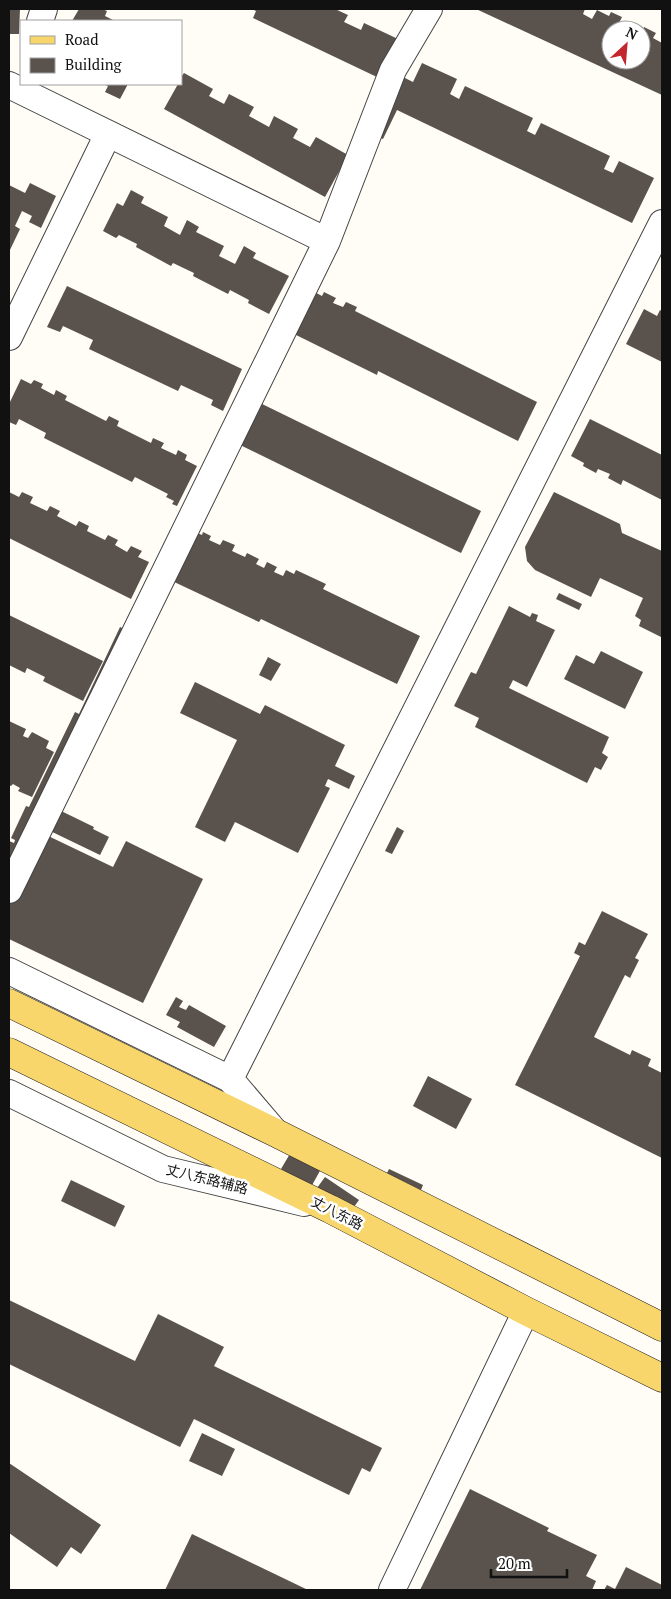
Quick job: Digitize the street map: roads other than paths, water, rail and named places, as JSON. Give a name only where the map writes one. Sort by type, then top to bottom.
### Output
[{"type":"main road","points":[[9,1003],[276,1133],[662,1327]]},
{"type":"main road","name":"丈八东路","points":[[9,1052],[330,1209],[662,1378]]},
{"type":"street","points":[[9,890],[327,241],[393,70],[430,9]]},
{"type":"street","points":[[20,85],[108,134],[327,241]]},
{"type":"street","points":[[9,337],[108,134]]},
{"type":"street","points":[[230,1079],[662,223]]},
{"type":"street","points":[[9,971],[230,1079],[276,1133]]},
{"type":"street","name":"丈八东路辅路","points":[[9,1094],[163,1170],[330,1209]]},
{"type":"street","points":[[392,1590],[526,1310]]}]
